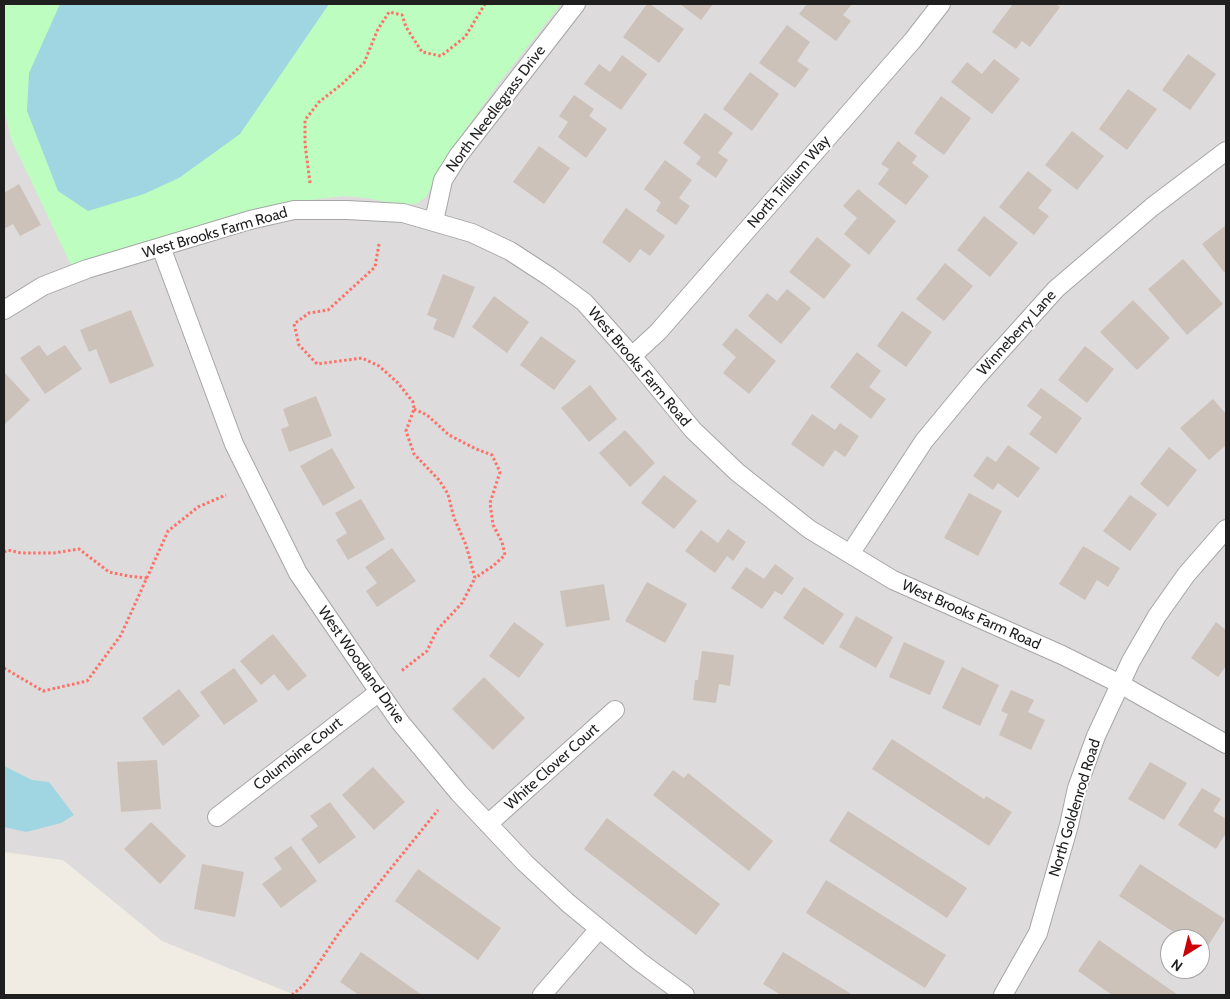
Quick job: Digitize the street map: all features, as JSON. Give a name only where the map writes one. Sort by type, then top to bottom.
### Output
[{"type":"street","name":"North Needlegrass Drive","points":[[434,222],[443,180],[458,156],[576,4]]},
{"type":"street","name":"North Trillium Way","points":[[632,356],[658,332],[914,40],[941,4]]},
{"type":"street","name":"Winneberry Lane","points":[[850,554],[924,440],[976,378],[1056,289],[1152,207],[1226,151]]},
{"type":"street","name":"West Brooks Farm Road","points":[[4,310],[43,286],[86,269],[250,220],[294,210],[403,213],[472,233],[510,251],[584,302],[632,356],[693,430],[737,472],[809,528],[893,580],[1062,655],[1120,684],[1226,744]]},
{"type":"street","name":"West Woodland Drive","points":[[161,247],[234,444],[298,573],[400,722],[459,793],[525,863],[599,929],[685,995]]},
{"type":"street","name":"North Goldenrod Road","points":[[1003,995],[1038,932],[1070,825],[1078,788],[1096,736],[1131,661],[1157,616],[1186,576],[1226,529]]},
{"type":"street","name":"Columbine Court","points":[[217,817],[379,692]]},
{"type":"street","name":"White Clover Court","points":[[488,824],[615,710]]},
{"type":"street","points":[[542,995],[599,929]]},
{"type":"path","points":[[310,183],[306,144],[306,120],[319,102],[364,63],[377,32],[389,12],[402,15],[406,27],[422,52],[441,56],[465,37],[485,4]]},
{"type":"path","points":[[379,244],[375,267],[328,310],[309,313],[294,324],[299,345],[318,364],[362,358],[379,366],[398,383],[413,402],[414,410],[406,431],[414,454],[439,480],[448,494],[454,518],[466,545],[475,578]]},
{"type":"path","points":[[400,672],[427,651],[437,630],[462,603],[475,578],[505,555],[502,542],[493,525],[490,503],[500,472],[492,455],[449,436],[427,414],[414,410]]},
{"type":"path","points":[[4,668],[43,691],[87,680],[121,635],[168,532],[198,507],[226,494]]},
{"type":"path","points":[[4,552],[8,550],[21,553],[54,552],[79,549],[109,572],[148,578]]},
{"type":"path","points":[[292,995],[304,985],[341,930],[438,810]]},
{"type":"shaded area","points":[[4,4],[1226,4],[1226,995],[295,995],[162,941],[63,860],[4,852]]},
{"type":"green space","points":[[4,4],[561,4],[498,84],[446,157],[426,197],[416,204],[397,204],[344,196],[293,202],[236,214],[71,265],[11,139],[4,107]]},
{"type":"water","points":[[60,4],[329,4],[240,134],[179,178],[144,194],[88,211],[58,191],[27,111],[29,73]]},
{"type":"water","points":[[4,766],[32,780],[49,782],[74,815],[61,823],[26,832],[4,827]]},
{"type":"building","points":[[647,4],[650,4],[684,29],[659,63],[623,37]]},
{"type":"building","points":[[680,4],[713,4],[701,20]]},
{"type":"building","points":[[807,4],[852,4],[843,15],[851,21],[836,41],[799,14]]},
{"type":"building","points":[[1013,4],[1055,4],[1060,7],[1030,47],[1022,41],[1016,49],[992,32]]},
{"type":"building","points":[[787,25],[810,42],[797,61],[809,69],[795,88],[759,63]]},
{"type":"building","points":[[1188,54],[1216,74],[1190,110],[1162,90]]},
{"type":"building","points":[[622,55],[647,74],[621,110],[584,84],[599,64],[610,72]]},
{"type":"building","points":[[994,59],[1020,79],[992,114],[951,82],[967,62],[982,74]]},
{"type":"building","points":[[750,72],[779,94],[752,131],[723,109]]},
{"type":"building","points":[[1128,89],[1157,109],[1127,150],[1099,129]]},
{"type":"building","points":[[574,95],[594,109],[589,116],[607,129],[586,158],[558,137],[568,122],[559,116]]},
{"type":"building","points":[[941,96],[971,118],[944,155],[914,133]]},
{"type":"building","points":[[705,113],[733,133],[718,153],[728,160],[716,178],[696,164],[701,157],[683,143]]},
{"type":"building","points":[[1072,131],[1104,156],[1077,190],[1045,165]]},
{"type":"building","points":[[898,141],[917,156],[912,163],[929,176],[906,205],[878,184],[889,169],[881,164]]},
{"type":"building","points":[[539,146],[570,168],[544,204],[513,182]]},
{"type":"building","points":[[665,160],[692,180],[679,198],[690,206],[676,225],[656,211],[661,202],[644,189]]},
{"type":"building","points":[[1028,171],[1052,190],[1038,208],[1049,216],[1034,235],[999,207]]},
{"type":"building","points":[[19,184],[41,225],[20,236],[13,224],[4,229],[4,193]]},
{"type":"building","points":[[858,189],[896,221],[869,255],[844,234],[857,218],[843,206]]},
{"type":"building","points":[[626,208],[665,236],[650,256],[640,249],[630,263],[602,242]]},
{"type":"building","points":[[984,216],[1018,243],[990,277],[957,250]]},
{"type":"building","points":[[1226,225],[1226,271],[1224,272],[1202,244]]},
{"type":"building","points":[[817,237],[851,265],[824,299],[789,272]]},
{"type":"building","points":[[1183,259],[1223,304],[1187,335],[1148,289]]},
{"type":"building","points":[[945,263],[973,286],[944,321],[916,299]]},
{"type":"building","points":[[443,274],[475,287],[454,338],[433,329],[437,319],[427,315]]},
{"type":"building","points":[[787,289],[811,308],[781,344],[748,316],[767,293],[777,301]]},
{"type":"building","points":[[494,296],[529,322],[507,353],[472,327]]},
{"type":"building","points":[[1133,300],[1170,338],[1137,370],[1100,332]]},
{"type":"building","points":[[131,310],[154,366],[110,384],[96,349],[89,352],[80,330]]},
{"type":"building","points":[[902,311],[932,332],[906,367],[877,346]]},
{"type":"building","points":[[736,328],[776,361],[749,394],[723,373],[736,357],[722,345]]},
{"type":"building","points":[[541,336],[576,361],[554,390],[520,365]]},
{"type":"building","points":[[39,345],[47,356],[65,345],[82,369],[45,394],[20,358]]},
{"type":"building","points":[[1085,346],[1114,369],[1087,403],[1058,380]]},
{"type":"building","points":[[857,352],[881,371],[869,387],[886,399],[871,419],[830,387]]},
{"type":"building","points":[[4,372],[30,400],[4,425]]},
{"type":"building","points":[[590,385],[617,419],[589,442],[561,408]]},
{"type":"building","points":[[1041,388],[1082,418],[1056,454],[1029,434],[1042,417],[1027,406]]},
{"type":"building","points":[[316,396],[332,436],[289,452],[281,429],[289,426],[283,409]]},
{"type":"building","points":[[1213,399],[1226,414],[1226,445],[1209,460],[1180,428]]},
{"type":"building","points":[[812,414],[835,430],[840,423],[859,436],[845,457],[835,450],[823,467],[791,444]]},
{"type":"building","points":[[625,430],[655,463],[630,487],[599,453]]},
{"type":"building","points":[[1008,445],[1040,468],[1018,498],[998,483],[993,490],[973,476],[987,456],[996,462]]},
{"type":"building","points":[[1169,447],[1197,470],[1168,507],[1140,484]]},
{"type":"building","points":[[332,448],[355,488],[323,506],[300,466]]},
{"type":"building","points":[[664,475],[697,501],[674,529],[641,503]]},
{"type":"building","points":[[969,493],[1002,511],[978,556],[944,538]]},
{"type":"building","points":[[1130,495],[1157,514],[1130,551],[1103,531]]},
{"type":"building","points":[[361,499],[385,539],[348,560],[336,540],[347,533],[335,513]]},
{"type":"building","points":[[728,529],[746,542],[733,561],[727,556],[715,573],[685,551],[701,530],[718,543]]},
{"type":"building","points":[[1083,546],[1120,568],[1108,587],[1097,580],[1085,600],[1059,584]]},
{"type":"building","points":[[392,548],[416,581],[377,607],[366,591],[377,583],[365,567]]},
{"type":"building","points":[[775,564],[794,578],[782,595],[775,591],[762,609],[731,588],[746,567],[764,579]]},
{"type":"building","points":[[647,582],[687,604],[665,643],[625,621]]},
{"type":"building","points":[[604,584],[610,620],[566,627],[560,591]]},
{"type":"building","points":[[804,587],[844,614],[823,645],[783,618]]},
{"type":"building","points":[[856,616],[893,637],[876,668],[839,647]]},
{"type":"building","points":[[514,622],[544,644],[519,678],[489,656]]},
{"type":"building","points":[[1216,622],[1226,630],[1226,666],[1218,677],[1191,658]]},
{"type":"building","points":[[273,634],[307,676],[288,691],[274,674],[261,685],[240,661]]},
{"type":"building","points":[[904,642],[945,661],[930,695],[889,677]]},
{"type":"building","points":[[702,651],[734,655],[730,686],[719,684],[716,703],[693,700],[695,680],[698,680]]},
{"type":"building","points":[[962,667],[999,685],[980,726],[942,708]]},
{"type":"building","points":[[234,668],[258,701],[224,725],[200,692]]},
{"type":"building","points":[[484,677],[525,718],[493,750],[452,709]]},
{"type":"building","points":[[179,689],[200,716],[163,746],[142,718]]},
{"type":"building","points":[[1011,690],[1034,700],[1028,712],[1045,720],[1031,750],[999,735],[1008,714],[1001,711]]},
{"type":"building","points":[[892,739],[984,799],[986,796],[1012,812],[989,846],[872,769]]},
{"type":"building","points":[[157,760],[161,809],[121,812],[117,762]]},
{"type":"building","points":[[1150,762],[1187,783],[1164,820],[1128,799]]},
{"type":"building","points":[[373,767],[405,802],[374,830],[342,795]]},
{"type":"building","points":[[673,770],[684,778],[688,773],[773,841],[749,871],[653,795]]},
{"type":"building","points":[[1202,788],[1221,799],[1213,811],[1226,819],[1226,833],[1216,849],[1178,825]]},
{"type":"building","points":[[330,802],[356,837],[319,864],[301,839],[318,826],[310,816]]},
{"type":"building","points":[[848,811],[967,888],[947,918],[829,841]]},
{"type":"building","points":[[607,818],[720,904],[696,935],[584,849]]},
{"type":"building","points":[[151,822],[186,856],[160,884],[124,849]]},
{"type":"building","points":[[291,846],[317,881],[281,908],[262,884],[282,869],[274,858]]},
{"type":"building","points":[[202,864],[244,872],[235,917],[194,909]]},
{"type":"building","points":[[1140,864],[1225,919],[1210,943],[1210,929],[1169,929],[1119,896]]},
{"type":"building","points":[[418,869],[501,928],[478,960],[395,901]]},
{"type":"building","points":[[826,880],[946,955],[925,988],[806,913]]},
{"type":"building","points":[[1099,940],[1178,995],[1112,995],[1078,971]]},
{"type":"building","points":[[361,952],[422,995],[359,995],[340,982]]},
{"type":"building","points":[[783,952],[853,995],[781,995],[763,984]]}]
